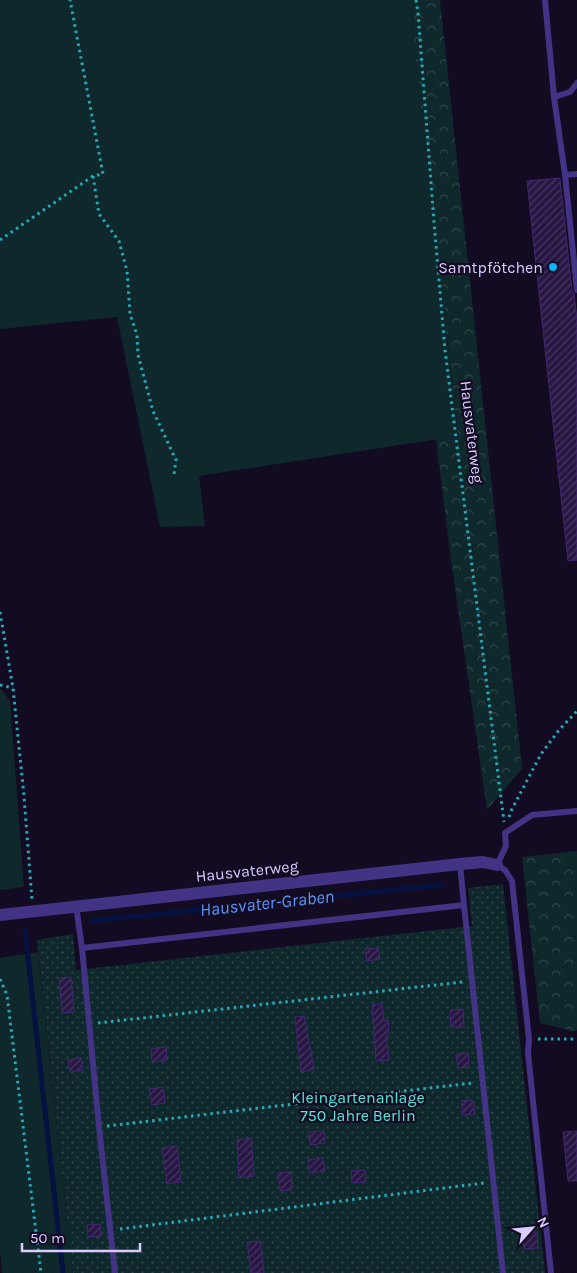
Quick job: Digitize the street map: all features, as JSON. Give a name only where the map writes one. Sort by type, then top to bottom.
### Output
[{"type":"street","name":"Hausvaterweg","points":[[0,914],[460,864],[482,862],[497,865]]},
{"type":"lane","points":[[545,0],[554,97],[565,176],[577,290]]},
{"type":"lane","points":[[554,97],[570,92],[577,83]]},
{"type":"lane","points":[[565,176],[577,174]]},
{"type":"lane","points":[[550,1273],[528,1053],[530,1039],[512,881],[505,870],[497,865],[506,846],[505,833],[532,815],[577,811]]},
{"type":"lane","points":[[460,864],[503,1273]]},
{"type":"lane","points":[[82,948],[464,905]]},
{"type":"lane","points":[[76,906],[116,1273]]},
{"type":"path","points":[[0,240],[93,176],[103,174],[70,0]]},
{"type":"path","name":"Hausvaterweg","points":[[416,0],[445,350],[505,833]]},
{"type":"path","points":[[93,176],[99,214],[119,241],[127,271],[130,314],[137,335],[140,362],[153,411],[176,460],[174,474]]},
{"type":"path","points":[[0,612],[13,688],[33,911]]},
{"type":"path","points":[[0,685],[13,688]]},
{"type":"path","points":[[505,833],[512,809],[541,754],[559,730],[577,711]]},
{"type":"path","points":[[0,979],[7,995],[41,1273]]},
{"type":"path","points":[[89,1024],[473,981]]},
{"type":"path","points":[[530,1039],[577,1039]]},
{"type":"path","points":[[99,1127],[483,1082]]},
{"type":"path","points":[[111,1230],[494,1182]]},
{"type":"green space","points":[[0,0],[409,0],[458,436],[199,476],[205,526],[160,527],[117,317],[0,329]]},
{"type":"green space","points":[[409,0],[440,0],[522,769],[487,810],[451,560],[436,439],[458,436]]},
{"type":"green space","points":[[0,689],[10,701],[24,887],[0,890]]},
{"type":"green space","points":[[577,851],[577,1030],[572,1031],[540,1023],[522,857]]},
{"type":"green space","name":"Kleingartenanlage 750 Jahre Berlin","points":[[503,884],[545,1273],[73,1273],[37,940],[73,934],[76,970],[472,926],[468,888]]},
{"type":"green space","points":[[38,952],[73,1273],[2,1273],[0,1252],[0,958]]},
{"type":"building","points":[[560,178],[572,291],[577,319],[577,560],[568,561],[527,181]]},
{"type":"building","points":[[378,948],[380,959],[367,961],[365,949]]},
{"type":"building","points":[[71,977],[74,1012],[62,1013],[59,978]]},
{"type":"building","points":[[382,1004],[384,1021],[388,1020],[389,1033],[386,1034],[389,1060],[376,1061],[372,1005]]},
{"type":"building","points":[[463,1009],[464,1027],[451,1027],[450,1010]]},
{"type":"building","points":[[304,1016],[314,1069],[301,1072],[295,1017]]},
{"type":"building","points":[[166,1047],[167,1060],[152,1062],[151,1049]]},
{"type":"building","points":[[468,1053],[469,1067],[458,1068],[456,1054]]},
{"type":"building","points":[[81,1058],[83,1070],[70,1072],[68,1060]]},
{"type":"building","points":[[163,1087],[165,1103],[152,1105],[149,1089]]},
{"type":"building","points":[[473,1100],[475,1114],[463,1115],[461,1101]]},
{"type":"building","points":[[324,1131],[325,1143],[310,1145],[309,1132]]},
{"type":"building","points":[[577,1131],[577,1181],[568,1181],[563,1132]]},
{"type":"building","points":[[251,1138],[254,1176],[239,1178],[237,1140]]},
{"type":"building","points":[[177,1146],[181,1182],[167,1184],[162,1148]]},
{"type":"building","points":[[323,1158],[325,1171],[310,1173],[308,1160]]},
{"type":"building","points":[[365,1170],[366,1182],[352,1183],[351,1171]]},
{"type":"building","points":[[291,1172],[292,1190],[280,1191],[278,1173]]},
{"type":"building","points":[[100,1224],[101,1236],[88,1237],[87,1225]]},
{"type":"building","points":[[537,1232],[538,1248],[524,1249],[522,1233]]},
{"type":"building","points":[[260,1241],[264,1273],[251,1273],[247,1242]]},
{"type":"waterway","name":"Hausvater-Graben","points":[[91,921],[442,885]]},
{"type":"waterway","points":[[25,930],[63,1273]]},
{"type":"place","name":"Samtpfötchen","points":[[553,267]]}]
